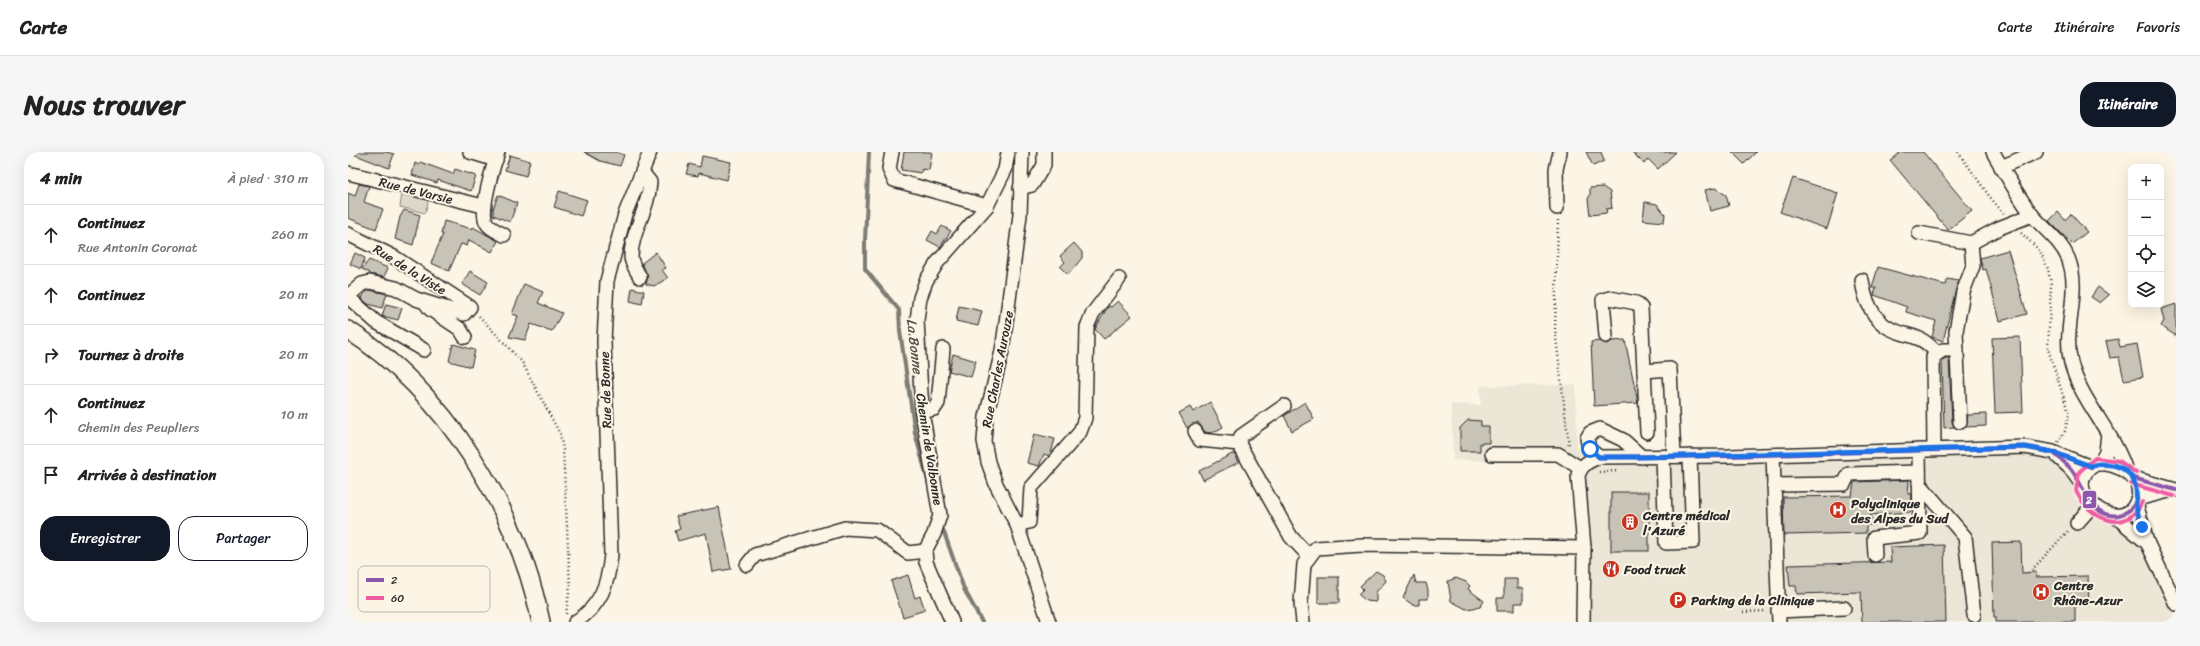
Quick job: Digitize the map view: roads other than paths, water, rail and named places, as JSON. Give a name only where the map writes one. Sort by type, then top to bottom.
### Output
[{"type":"main road","points":[[348,330],[379,352],[407,377],[441,416],[468,452],[485,478],[509,526],[540,617]]},
{"type":"street","points":[[470,152],[497,156],[483,206],[486,222],[491,228],[504,234]]},
{"type":"street","name":"Rue de Bonne","points":[[570,619],[593,609],[601,598],[609,572],[611,555],[604,341],[606,286],[611,261],[625,214],[650,152]]},
{"type":"street","points":[[892,152],[889,168],[894,180],[987,206]]},
{"type":"street","name":"Chemin de Valbonne","points":[[926,551],[934,534],[940,515],[922,412],[917,320],[920,298],[926,281],[937,263],[987,206],[1005,170],[1008,152]]},
{"type":"street","name":"Rue Charles Aurouze","points":[[1022,152],[1020,216],[1007,316],[1002,351],[986,417],[984,441],[988,462],[996,484],[1017,525],[1049,622]]},
{"type":"street","points":[[1020,188],[1032,185],[1044,165],[1044,152]]},
{"type":"street","points":[[1557,208],[1556,169],[1560,152]]},
{"type":"street","points":[[1993,152],[2032,215],[2059,243],[2070,264],[2073,295],[2067,345],[2071,363],[2084,394],[2120,453],[2129,474],[2136,484],[2137,501],[2147,542],[2176,604]]},
{"type":"street","points":[[2002,168],[2036,152]]},
{"type":"street","points":[[640,277],[631,258],[635,236],[649,197],[650,182],[642,172]]},
{"type":"street","name":"Rue de Varsie","points":[[348,173],[483,206]]},
{"type":"street","points":[[1919,233],[1971,243],[2032,215]]},
{"type":"street","name":"Rue de la Viste","points":[[348,234],[394,257],[470,307],[464,314],[425,302]]},
{"type":"street","points":[[1960,422],[1956,331],[1963,292],[1973,266],[1971,243]]},
{"type":"street","points":[[1017,525],[1028,522],[1031,488],[1080,432],[1085,418],[1087,327],[1093,313],[1119,279]]},
{"type":"street","points":[[1862,280],[1868,306],[1889,328],[1919,337],[1937,353]]},
{"type":"street","points":[[424,350],[376,322],[348,296],[362,284],[370,282],[396,288],[425,302],[430,309],[460,330],[465,337]]},
{"type":"street","points":[[1606,336],[1603,300],[1610,298],[1636,303],[1641,308],[1647,432]]},
{"type":"street","points":[[922,412],[934,409],[938,403],[943,349]]},
{"type":"street","points":[[1934,449],[1933,357],[1943,350],[1957,350]]},
{"type":"street","points":[[1644,371],[1670,369],[1666,542],[1693,542],[1690,456]]},
{"type":"street","points":[[1284,406],[1241,436],[1239,444],[1292,537],[1309,556]]},
{"type":"street","points":[[1599,457],[1590,449],[1587,438],[1594,430],[1600,429],[1623,440],[1642,457]]},
{"type":"street","points":[[1195,431],[1200,440],[1239,444]]},
{"type":"street","points":[[2082,485],[2084,475],[2096,465],[2106,452],[2108,433]]},
{"type":"street","points":[[1583,622],[1584,548],[1578,475],[1583,466],[1599,457],[1773,455],[2025,447],[2052,452],[2096,465],[2117,466],[2129,474],[2175,490]]},
{"type":"street","points":[[1875,554],[1874,538],[1920,533],[1919,450]]},
{"type":"street","points":[[2052,452],[2070,468],[2082,485],[2085,495],[2093,505],[2101,511],[2114,515],[2127,524],[2147,542]]},
{"type":"street","points":[[1492,454],[1558,454],[1583,466]]},
{"type":"street","points":[[1773,455],[1778,616],[1844,608]]},
{"type":"street","points":[[1774,485],[1844,484],[1849,474],[1919,478],[1965,537],[1974,615]]},
{"type":"street","points":[[2114,515],[2125,513],[2137,501],[2175,490]]},
{"type":"street","points":[[2077,523],[2093,505]]},
{"type":"street","points":[[747,566],[755,556],[845,528],[877,530],[908,553],[926,551],[926,562],[952,622]]},
{"type":"street","points":[[1303,622],[1301,603],[1304,564],[1316,548],[1362,545],[1584,548]]},
{"type":"waterway","name":"La Bonne","points":[[869,152],[865,269],[899,310],[900,331],[915,433],[928,481]]},
{"type":"waterway","points":[[941,524],[964,589],[982,622]]},
{"type":"place","name":"Polyclinique des Alpes du Sud","points":[[1838,510]]},
{"type":"place","name":"Centre médical l'Azuré","points":[[1630,522]]},
{"type":"place","name":"Food truck","points":[[1611,569]]},
{"type":"place","name":"Centre Rhône-Azur","points":[[2041,592]]},
{"type":"place","name":"Parking de la Clinique","points":[[1678,600]]}]
